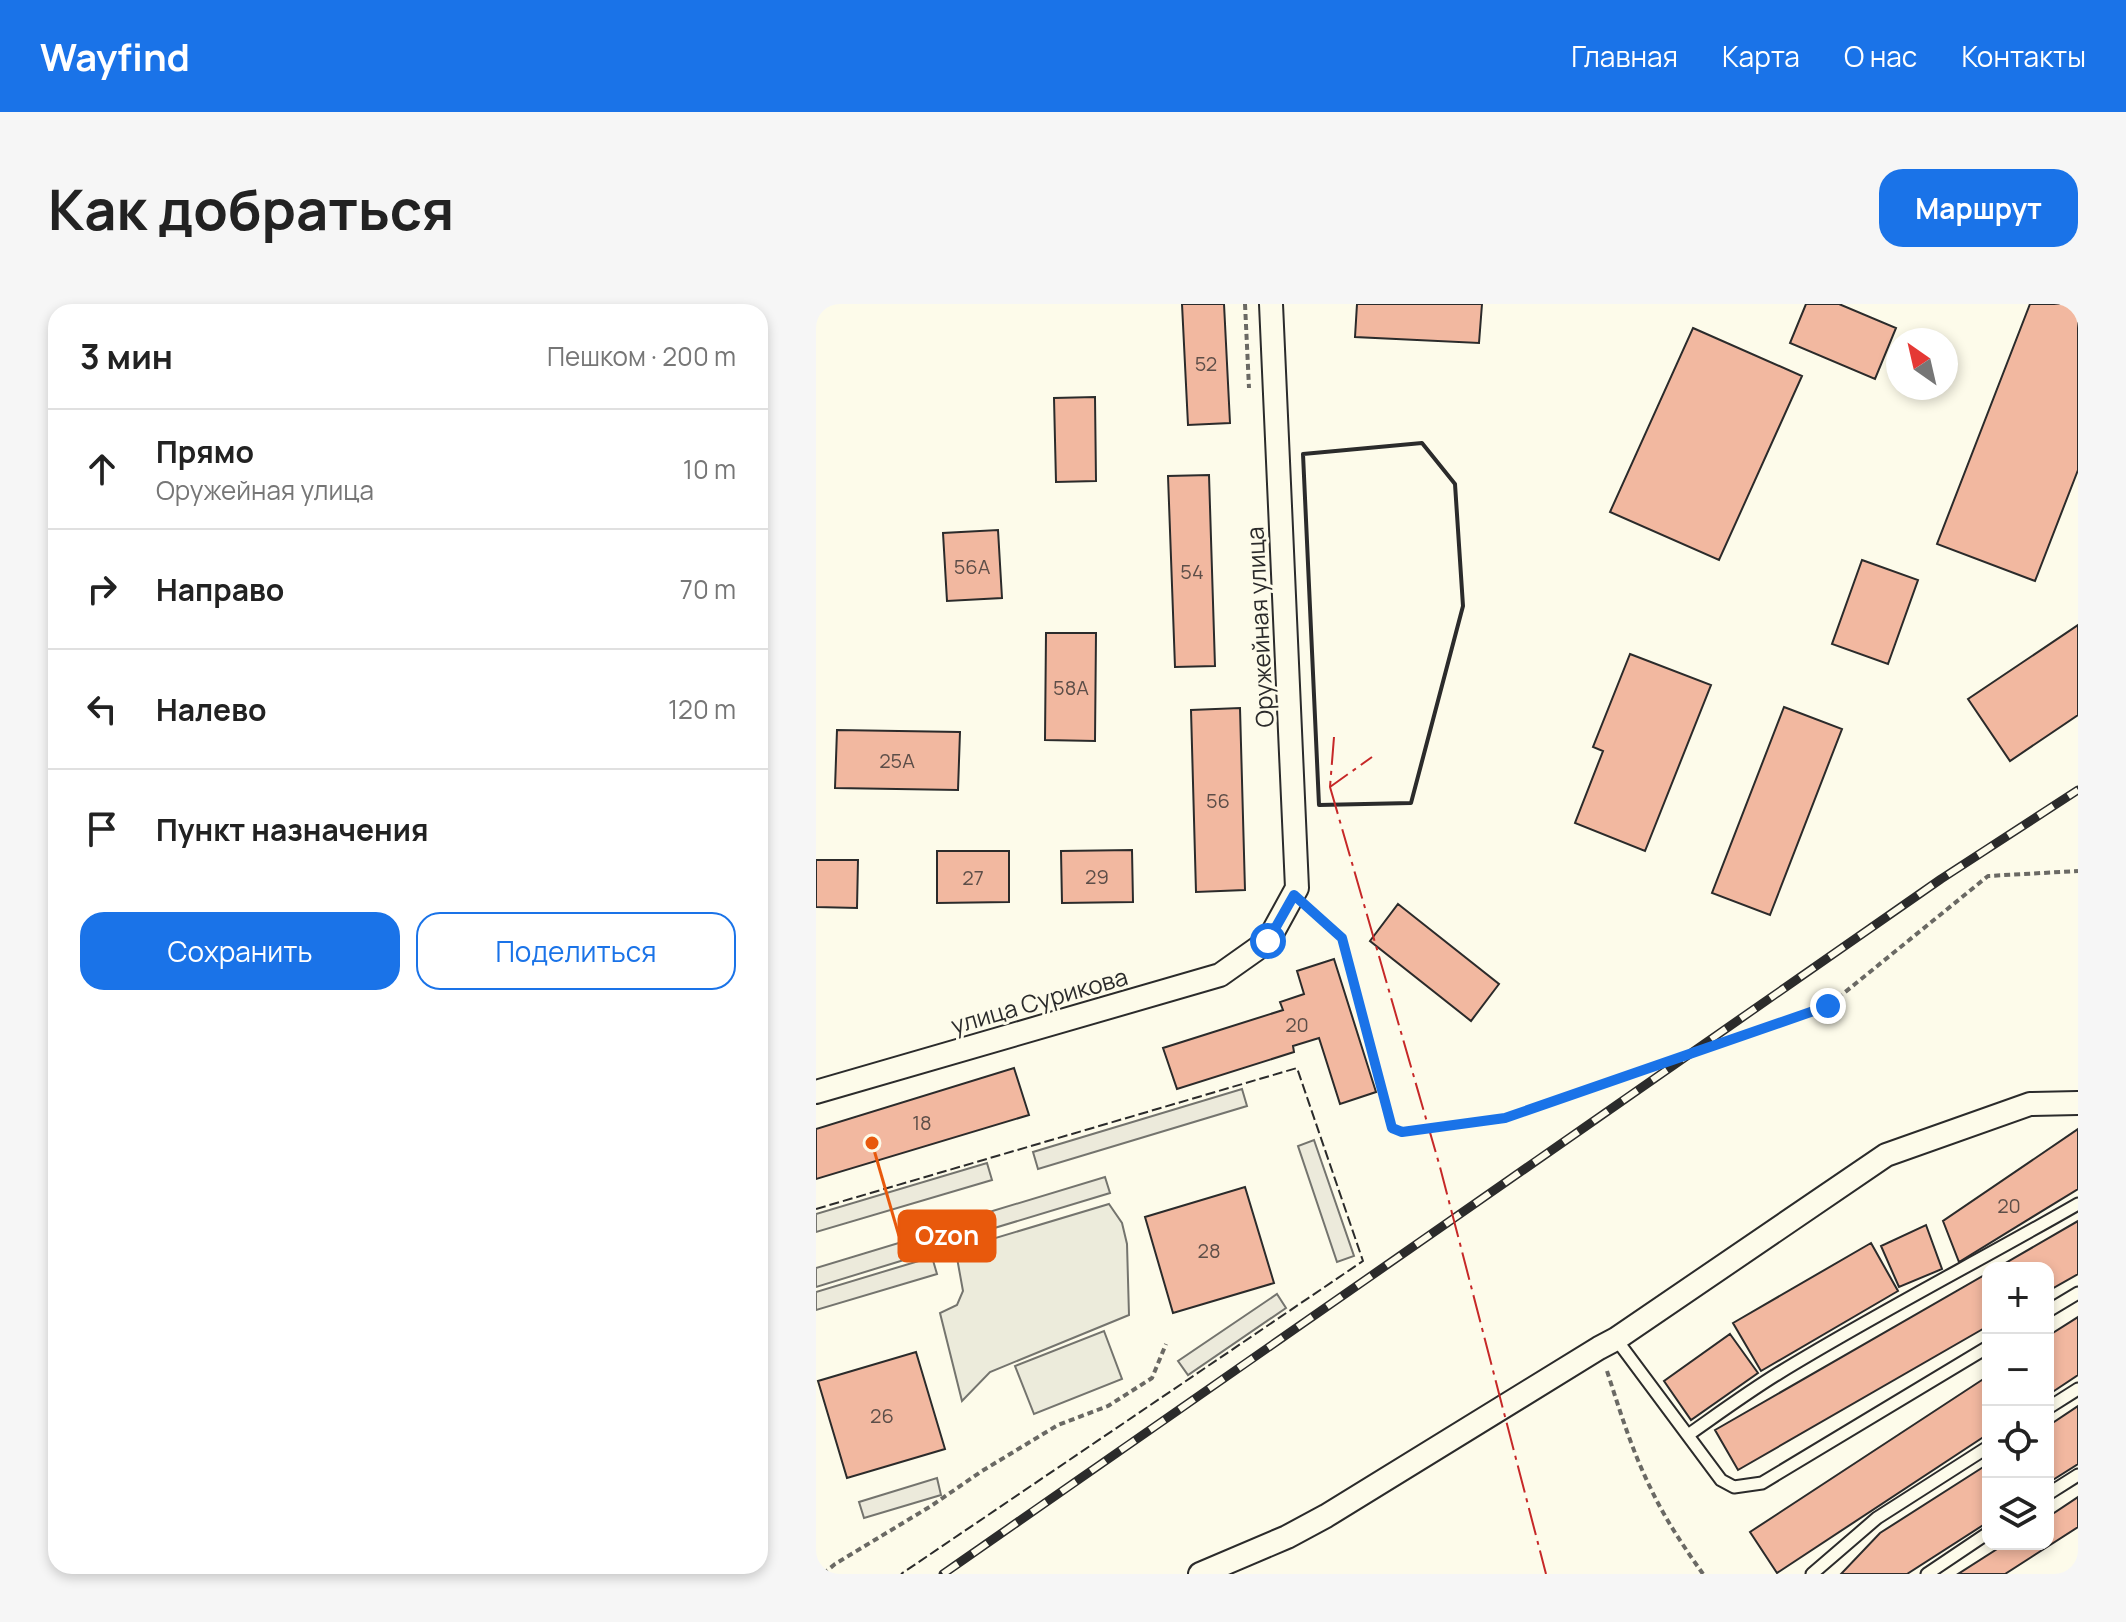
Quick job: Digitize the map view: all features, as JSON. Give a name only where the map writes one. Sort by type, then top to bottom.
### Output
[{"type":"street","name":"Оружейная улица","points":[[1268,941],[1297,888],[1271,304]]},
{"type":"street","name":"улица Сурикова","points":[[816,1092],[1220,975],[1268,941]]},
{"type":"street","points":[[1200,1574],[1246,1556],[1313,1523],[1607,1344],[1886,1155],[2030,1104],[2078,1103]]},
{"type":"lane","points":[[1688,1435],[1776,1374],[2078,1204]]},
{"type":"lane","points":[[2054,1307],[2078,1293]]},
{"type":"lane","points":[[1607,1344],[1688,1435],[1721,1480],[1734,1487],[1762,1483],[1982,1351]]},
{"type":"lane","points":[[2051,1406],[2078,1389]]},
{"type":"lane","points":[[1812,1574],[1877,1518],[1982,1451]]},
{"type":"lane","points":[[2054,1490],[2078,1475]]},
{"type":"lane","points":[[1927,1574],[1982,1537]]},
{"type":"path","points":[[1294,895],[1342,938],[1392,1128],[1402,1132],[1505,1118],[1828,1006],[1988,876],[2078,871]]},
{"type":"path","points":[[823,1574],[1058,1425],[1108,1406],[1152,1378],[1166,1344]]},
{"type":"path","points":[[1607,1344],[1628,1433],[1650,1488],[1677,1537],[1703,1574]]},
{"type":"shaded area","points":[[1242,1089],[1247,1106],[1038,1169],[1033,1152]]},
{"type":"shaded area","points":[[1314,1140],[1354,1256],[1337,1262],[1298,1146]]},
{"type":"shaded area","points":[[987,1163],[992,1180],[816,1232],[816,1214]]},
{"type":"shaded area","points":[[1105,1177],[1110,1193],[958,1239],[953,1223]]},
{"type":"shaded area","points":[[1109,1204],[1122,1223],[1127,1244],[1129,1315],[990,1372],[962,1401],[940,1313],[957,1305],[963,1291],[957,1258],[962,1248]]},
{"type":"shaded area","points":[[925,1235],[930,1252],[816,1287],[816,1268]]},
{"type":"shaded area","points":[[932,1257],[937,1274],[816,1310],[816,1292]]},
{"type":"shaded area","points":[[1277,1294],[1286,1308],[1188,1375],[1178,1361]]},
{"type":"shaded area","points":[[1104,1331],[1122,1379],[1034,1414],[1015,1366]]},
{"type":"shaded area","points":[[937,1478],[941,1495],[864,1518],[859,1502]]},
{"type":"building","points":[[1182,304],[1224,304],[1230,423],[1188,425]]},
{"type":"building","points":[[1357,304],[1482,304],[1479,343],[1355,337]]},
{"type":"building","points":[[1806,304],[1839,304],[1896,328],[1886,328],[1886,352],[1875,379],[1790,343]]},
{"type":"building","points":[[2030,304],[2078,304],[2078,470],[2035,581],[1937,544]]},
{"type":"building","points":[[1693,328],[1802,376],[1719,560],[1610,512]]},
{"type":"building","points":[[1095,397],[1096,481],[1056,482],[1054,398]]},
{"type":"building","points":[[1209,475],[1215,666],[1175,667],[1168,476]]},
{"type":"building","points":[[998,530],[1002,598],[947,601],[943,533]]},
{"type":"building","points":[[1862,560],[1918,580],[1888,664],[1832,644]]},
{"type":"building","points":[[2078,625],[2078,715],[2010,761],[1968,699]]},
{"type":"building","points":[[1046,633],[1096,633],[1095,741],[1045,740]]},
{"type":"building","points":[[1630,654],[1711,685],[1645,851],[1575,823],[1603,751],[1593,747]]},
{"type":"building","points":[[1784,707],[1842,729],[1770,915],[1712,893]]},
{"type":"building","points":[[1240,708],[1245,890],[1196,892],[1191,710]]},
{"type":"building","points":[[837,730],[960,732],[958,790],[835,788]]},
{"type":"building","points":[[1132,850],[1133,902],[1062,903],[1061,851]]},
{"type":"building","points":[[937,851],[1009,851],[1009,902],[937,903]]},
{"type":"building","points":[[816,860],[858,860],[857,908],[816,907]]},
{"type":"building","points":[[1398,904],[1499,984],[1471,1021],[1370,941]]},
{"type":"building","points":[[1334,959],[1376,1092],[1340,1104],[1319,1038],[1293,1046],[1294,1052],[1177,1089],[1163,1048],[1283,1010],[1280,1002],[1304,994],[1297,971]]},
{"type":"building","points":[[1014,1068],[1029,1115],[816,1179],[816,1129]]},
{"type":"building","points":[[2078,1129],[2078,1189],[1959,1262],[1943,1221]]},
{"type":"building","points":[[1245,1187],[1274,1283],[1173,1313],[1145,1217]]},
{"type":"building","points":[[2078,1221],[2078,1274],[2054,1288],[2054,1262],[2007,1262]]},
{"type":"building","points":[[1926,1225],[1942,1269],[1899,1287],[1881,1246]]},
{"type":"building","points":[[1871,1243],[1898,1291],[1761,1371],[1733,1323]]},
{"type":"building","points":[[1982,1276],[1982,1329],[1738,1470],[1715,1430]]},
{"type":"building","points":[[2078,1317],[2078,1375],[2054,1391],[2054,1334]]},
{"type":"building","points":[[1730,1334],[1758,1373],[1691,1420],[1664,1381]]},
{"type":"building","points":[[916,1352],[945,1449],[847,1478],[818,1381]]},
{"type":"building","points":[[1982,1380],[1982,1438],[1777,1573],[1750,1532]]},
{"type":"building","points":[[2078,1406],[2078,1464],[2054,1479],[2054,1478],[2054,1422]]},
{"type":"building","points":[[1982,1468],[1982,1526],[1907,1574],[1841,1574],[1880,1533]]},
{"type":"building","points":[[2078,1497],[2078,1527],[2054,1542],[2054,1513]]},
{"type":"building","points":[[1996,1550],[2042,1550],[2005,1574],[1958,1574]]},
{"type":"railway","points":[[943,1574],[1941,879],[2078,790]]},
{"type":"fence","points":[[816,1209],[1297,1068],[1363,1261],[901,1574]]},
{"type":"wall","points":[[1422,443],[1455,484],[1463,606],[1411,803],[1319,805],[1303,454],[1422,443]]},
{"type":"power","points":[[1334,737],[1330,787],[1372,757]]},
{"type":"power","points":[[1330,787],[1440,1167],[1546,1574]]},
{"type":"place","name":"Ozon","points":[[872,1143]]},
{"type":"route","points":[[1268,941],[1294,895],[1342,938],[1392,1128],[1402,1132],[1505,1118],[1828,1006]]}]
